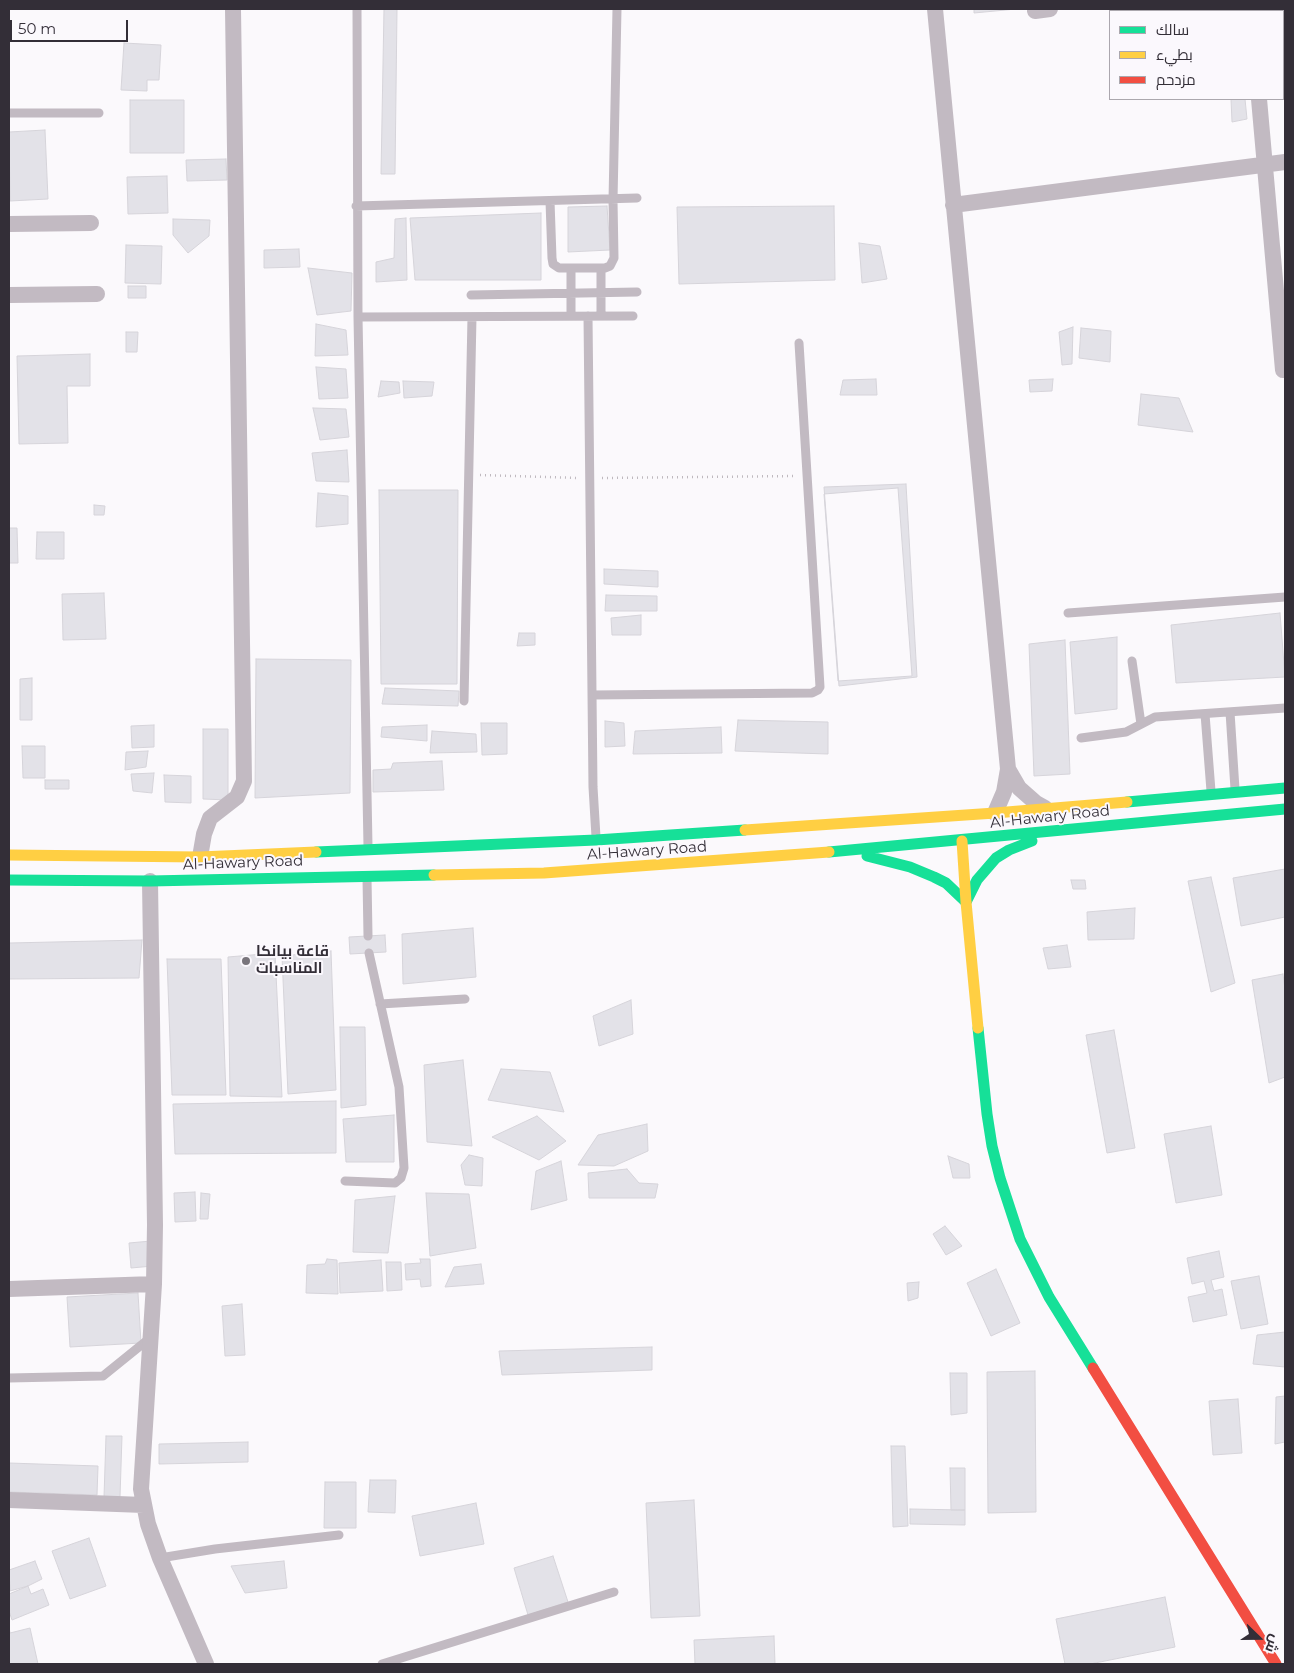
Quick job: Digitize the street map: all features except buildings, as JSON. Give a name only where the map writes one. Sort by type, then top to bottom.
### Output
[{"type":"main road","name":"Al-Hawary Road","points":[[9,855],[200,857],[596,840],[995,814],[1045,808],[1285,788]]},
{"type":"main road","name":"Al-Hawary Road","points":[[9,880],[150,881],[544,873],[849,851],[1285,809]]},
{"type":"main road","points":[[966,902],[977,880],[996,858],[1015,847],[1054,832]]},
{"type":"main road","points":[[962,841],[966,902],[988,1122],[1000,1178],[1020,1239],[1049,1297],[1276,1664]]},
{"type":"main road","points":[[849,851],[922,872],[946,884],[966,902]]},
{"type":"main road","points":[[283,852],[284,877]]},
{"type":"street","points":[[200,857],[204,834],[210,818],[237,797],[244,781],[233,9]]},
{"type":"street","points":[[935,9],[1008,769],[1004,792],[995,814]]},
{"type":"street","points":[[1259,100],[1282,322],[1283,370]]},
{"type":"street","points":[[953,205],[1285,162]]},
{"type":"street","points":[[9,224],[91,223]]},
{"type":"street","points":[[9,295],[97,294]]},
{"type":"street","points":[[1008,769],[1019,788],[1036,803],[1045,808]]},
{"type":"street","points":[[150,881],[155,1225],[154,1284],[141,1489],[148,1524],[160,1558],[206,1664]]},
{"type":"street","points":[[9,1289],[154,1284]]},
{"type":"street","points":[[9,1500],[144,1505]]},
{"type":"lane","points":[[357,9],[356,206],[368,849]]},
{"type":"lane","points":[[550,201],[552,261],[556,266],[559,268],[601,268],[610,266],[614,258],[613,200],[617,9]]},
{"type":"lane","points":[[9,113],[99,113]]},
{"type":"lane","points":[[356,206],[637,198]]},
{"type":"lane","points":[[571,268],[571,316]]},
{"type":"lane","points":[[601,268],[601,316]]},
{"type":"lane","points":[[471,295],[638,292]]},
{"type":"lane","points":[[588,316],[593,787],[596,840]]},
{"type":"lane","points":[[358,318],[633,316]]},
{"type":"lane","points":[[464,702],[472,317]]},
{"type":"lane","points":[[592,695],[812,694],[818,690],[821,683],[800,343]]},
{"type":"lane","points":[[1068,613],[1285,597]]},
{"type":"lane","points":[[1132,661],[1141,724]]},
{"type":"lane","points":[[1081,738],[1126,732],[1155,718],[1285,708]]},
{"type":"lane","points":[[1230,712],[1236,792]]},
{"type":"lane","points":[[1205,714],[1211,794]]},
{"type":"lane","points":[[367,876],[368,936]]},
{"type":"lane","points":[[345,1181],[395,1182],[401,1178],[404,1168],[399,1087],[369,953]]},
{"type":"lane","points":[[380,1004],[465,999]]},
{"type":"lane","points":[[9,1378],[103,1376],[150,1337]]},
{"type":"lane","points":[[160,1558],[215,1549],[339,1536]]},
{"type":"lane","points":[[382,1664],[614,1592]]},
{"type":"path","points":[[469,475],[590,478],[808,476]]},
{"type":"traffic: fast","points":[[1127,802],[1285,788]]},
{"type":"traffic: fast","points":[[829,852],[1285,809]]},
{"type":"traffic: fast","points":[[316,852],[596,840],[745,830]]},
{"type":"traffic: fast","points":[[867,856],[910,867],[934,877],[946,883],[966,902],[977,880],[996,858],[1009,850],[1032,841]]},
{"type":"traffic: fast","points":[[9,880],[150,881],[434,875]]},
{"type":"traffic: fast","points":[[978,1028],[992,1146],[1000,1178],[1020,1239],[1049,1297],[1093,1368]]},
{"type":"traffic: slow","points":[[745,830],[1127,802]]},
{"type":"traffic: slow","points":[[962,841],[978,1028]]},
{"type":"traffic: slow","points":[[9,855],[200,857],[316,852]]},
{"type":"traffic: slow","points":[[434,875],[544,873],[829,852]]},
{"type":"traffic: jam","points":[[1093,1368],[1276,1664]]},
{"type":"place","name":"قاعة بيانكا المناسبات","points":[[246,961]]}]
